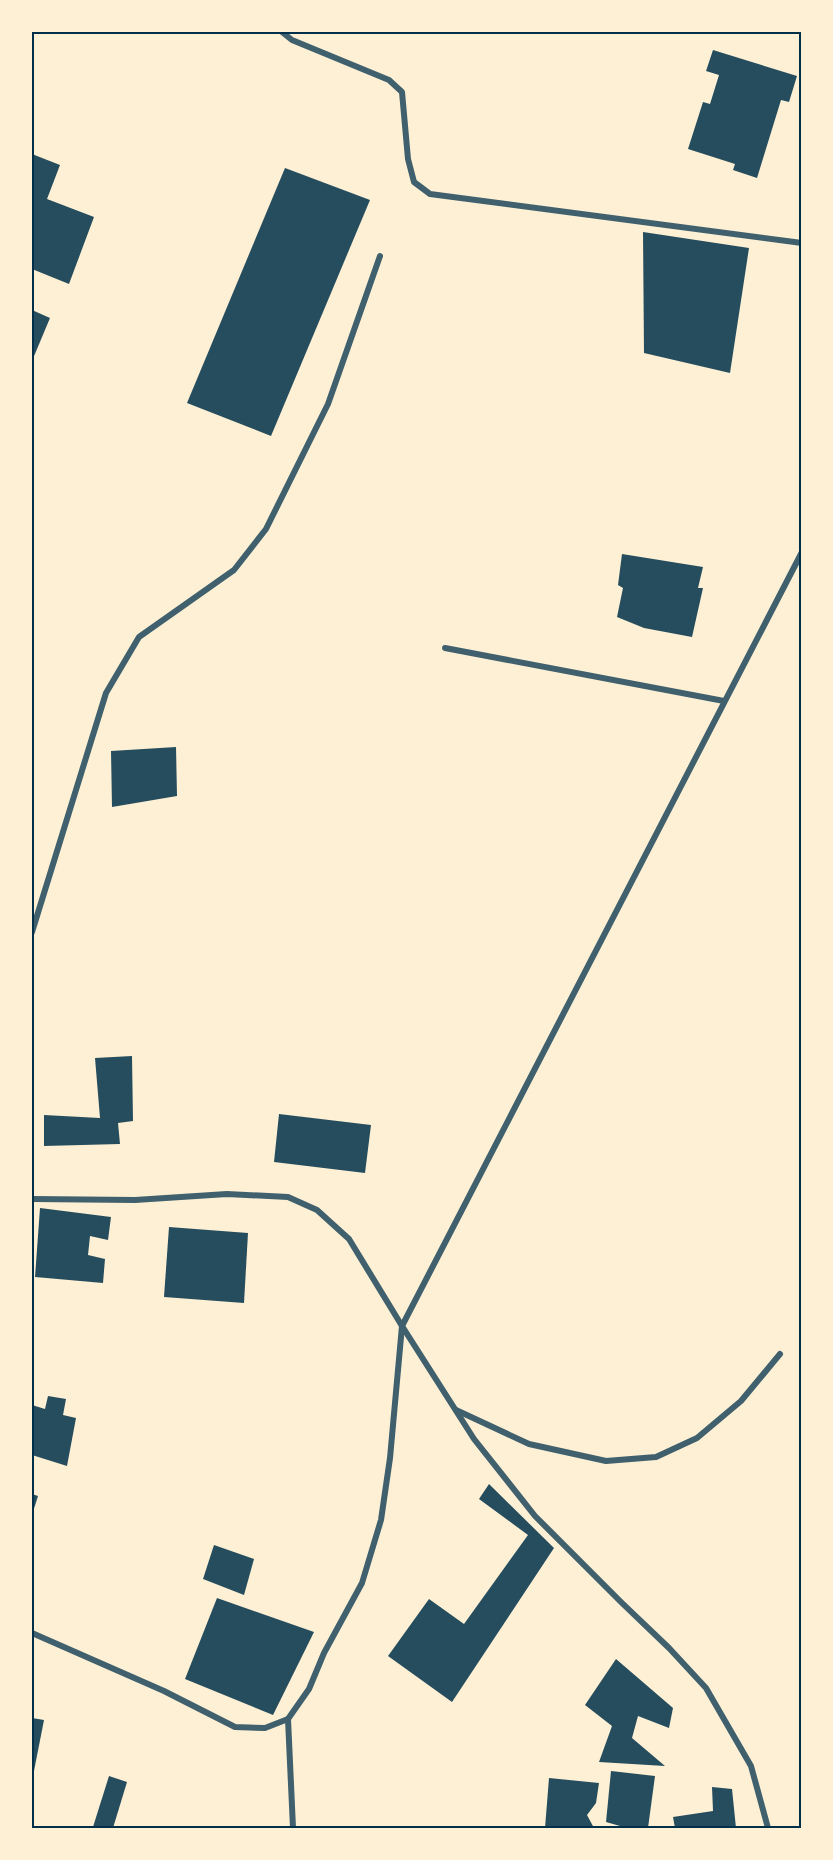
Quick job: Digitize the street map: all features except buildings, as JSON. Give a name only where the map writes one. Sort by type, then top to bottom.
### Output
[{"type":"street","points":[[282,32],[292,40],[389,80],[402,92],[408,159],[414,182],[430,194],[801,243]]},
{"type":"street","points":[[32,932],[106,693],[139,637],[234,570],[266,529],[328,404],[380,256]]},
{"type":"street","points":[[32,1633],[164,1691],[235,1726],[265,1728],[288,1719],[309,1689],[324,1653],[362,1583],[381,1520],[390,1458],[402,1326],[801,552]]},
{"type":"street","points":[[445,648],[724,701]]},
{"type":"street","points":[[32,1199],[135,1200],[227,1194],[288,1197],[317,1210],[350,1239],[474,1439],[535,1516],[669,1648],[706,1688],[751,1766],[768,1828]]},
{"type":"street","points":[[455,1409],[529,1444],[606,1461],[656,1457],[697,1438],[741,1401],[780,1354]]},
{"type":"street","points":[[288,1719],[293,1828]]}]
